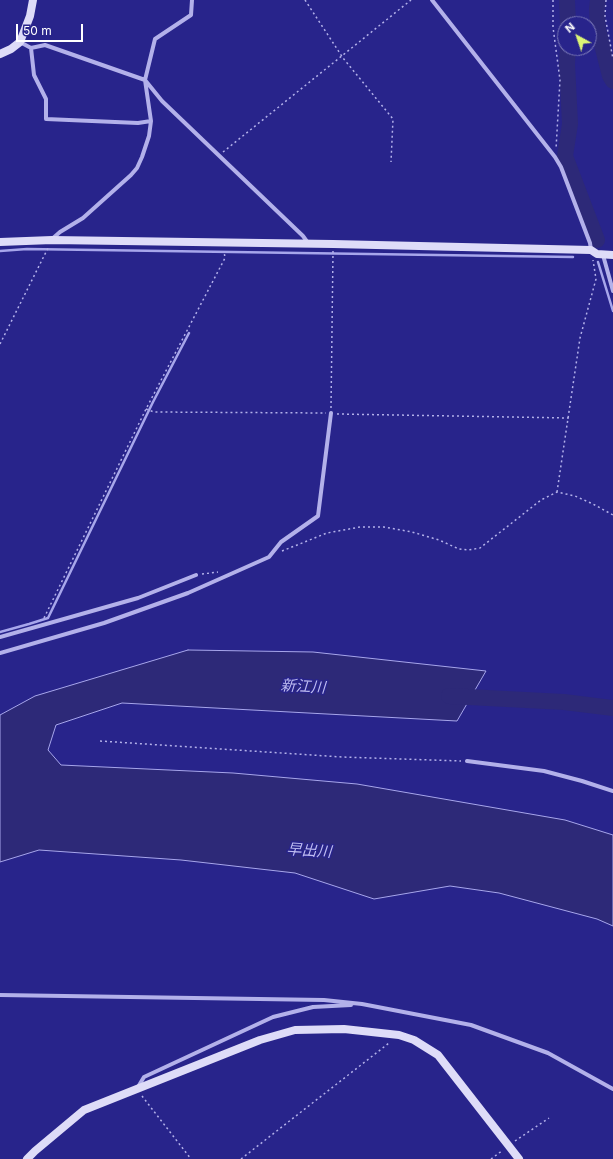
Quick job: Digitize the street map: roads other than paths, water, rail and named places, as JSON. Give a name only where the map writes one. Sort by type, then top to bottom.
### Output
[{"type":"street","points":[[0,54],[11,49],[20,42],[30,16],[33,0]]},
{"type":"street","points":[[52,240],[60,232],[83,218],[137,168],[148,136],[150,121],[145,80],[155,39],[191,16],[192,0]]},
{"type":"street","points":[[432,0],[555,157],[564,174],[590,243],[591,250]]},
{"type":"street","points":[[20,42],[31,48],[45,45],[145,80],[162,101],[303,236],[309,244]]},
{"type":"street","points":[[31,48],[34,74],[46,99],[46,119],[138,122],[150,121]]},
{"type":"street","points":[[0,242],[52,240],[333,244],[591,250],[597,254],[613,255]]},
{"type":"street","points":[[603,254],[613,291]]},
{"type":"street","points":[[0,653],[104,622],[188,593],[269,557],[281,542],[318,516],[331,414]]},
{"type":"street","points":[[0,637],[138,598],[196,575]]},
{"type":"street","points":[[467,761],[544,771],[613,791]]},
{"type":"street","points":[[0,996],[324,1000],[362,1004],[471,1025],[548,1053],[613,1089]]},
{"type":"street","points":[[137,1090],[144,1077],[273,1017],[313,1007],[362,1004]]},
{"type":"street","points":[[27,1159],[84,1110],[260,1040],[295,1030],[344,1029],[399,1035],[414,1040],[438,1055],[519,1159]]},
{"type":"water","name":"早出川","points":[[188,650],[313,652],[486,671],[457,721],[122,703],[56,725],[48,750],[61,765],[233,773],[357,784],[565,820],[613,835],[613,926],[597,919],[499,893],[450,886],[374,899],[295,873],[181,860],[39,850],[0,862],[0,715],[35,696]]},
{"type":"waterway","points":[[567,0],[568,16]]},
{"type":"waterway","points":[[598,0],[598,29],[610,76],[613,81]]},
{"type":"waterway","points":[[568,56],[570,124],[565,156],[597,240]]},
{"type":"waterway","points":[[0,251],[27,249],[573,257]]},
{"type":"waterway","points":[[598,262],[613,311]]},
{"type":"waterway","points":[[0,632],[48,618],[153,402],[189,333]]},
{"type":"waterway","name":"新江川","points":[[449,696],[564,702],[613,708]]}]
